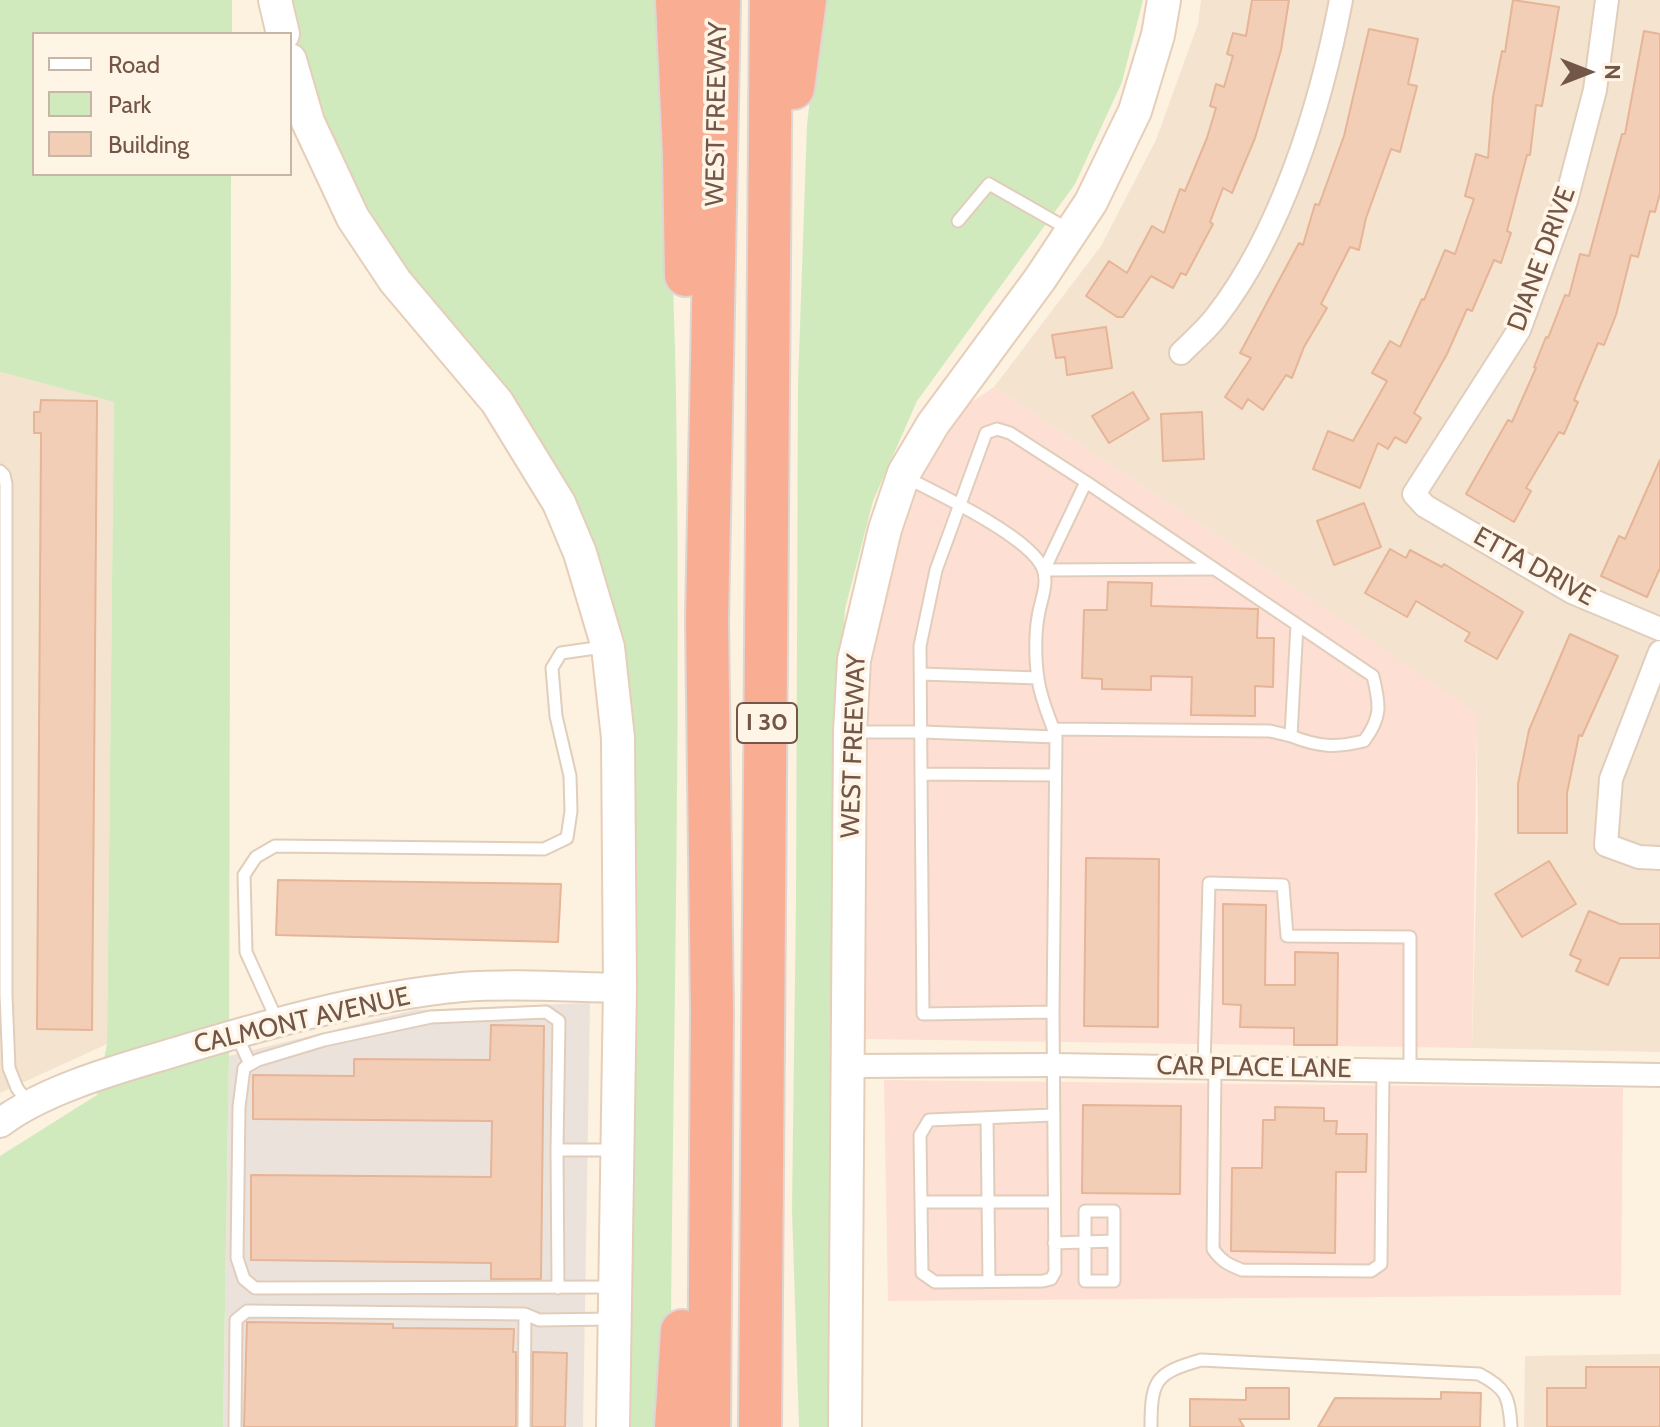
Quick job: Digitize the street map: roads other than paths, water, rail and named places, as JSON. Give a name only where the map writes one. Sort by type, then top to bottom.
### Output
[{"type":"highway","points":[[677,0],[684,154],[689,523],[707,620]]},
{"type":"highway","name":"WEST FREEWAY","points":[[709,1427],[712,1011],[707,620],[719,0]]},
{"type":"highway","name":"WEST FREEWAY","points":[[760,1427],[771,0]]},
{"type":"highway","points":[[771,208],[787,135],[805,0]]},
{"type":"highway","points":[[676,1427],[681,1373],[685,1229],[685,1085],[712,1011]]},
{"type":"highway","points":[[763,1239],[779,1286],[787,1427]]},
{"type":"main road","points":[[275,0],[283,32]]},
{"type":"main road","name":"WEST FREEWAY","points":[[845,1427],[850,732],[854,660],[885,529],[903,475],[941,412],[1091,202],[1135,111],[1158,35],[1164,0]]},
{"type":"main road","points":[[292,67],[308,122],[353,218],[395,281],[497,402],[559,503],[580,553],[608,647],[618,738],[620,988],[613,1427]]},
{"type":"street","points":[[1181,353],[1215,318],[1259,248],[1301,153],[1341,0]]},
{"type":"street","name":"DIANE DRIVE","points":[[1414,494],[1519,330],[1569,188],[1595,90],[1607,0]]},
{"type":"street","name":"ETTA DRIVE","points":[[1414,494],[1425,506],[1572,592],[1660,629]]},
{"type":"street","points":[[1660,652],[1611,779],[1606,845],[1639,857],[1660,858]]},
{"type":"street","name":"CALMONT AVENUE","points":[[0,1123],[29,1105],[99,1075],[277,1021],[374,999],[463,987],[620,988]]},
{"type":"street","name":"CAR PLACE LANE","points":[[849,1066],[1053,1065],[1660,1075]]},
{"type":"lane","points":[[958,221],[989,184],[1072,232]]},
{"type":"lane","points":[[850,732],[922,732],[1054,733],[1270,731],[1339,748],[1364,741],[1376,724],[1379,698],[1373,676],[1010,433],[997,429],[986,433],[936,570],[920,646],[922,732],[923,1014],[1053,1012]]},
{"type":"lane","points":[[0,471],[4,475],[6,500],[3,996],[9,1068],[17,1088],[29,1105]]},
{"type":"lane","points":[[903,475],[960,505],[1033,552],[1044,570]]},
{"type":"lane","points":[[1053,1115],[929,1120],[923,1126],[920,1135],[922,1273],[935,1282],[1051,1279],[1055,1272],[1054,733],[1038,678],[1038,618],[1044,594],[1044,570],[1086,482]]},
{"type":"lane","points":[[1044,570],[1212,569]]},
{"type":"lane","points":[[1291,736],[1297,625]]},
{"type":"lane","points":[[277,1021],[246,952],[244,875],[256,857],[275,846],[544,849],[567,838],[571,811],[570,776],[556,716],[552,668],[561,653],[608,647]]},
{"type":"lane","points":[[921,674],[1038,678]]},
{"type":"lane","points":[[921,774],[1055,775]]},
{"type":"lane","points":[[1383,1070],[1381,1264],[1371,1271],[1242,1270],[1219,1258],[1213,1249],[1209,883],[1283,885],[1287,936],[1410,937],[1410,1070]]},
{"type":"lane","points":[[558,1288],[559,1021],[546,1012],[431,1017],[324,1040],[258,1060],[244,1068],[239,1107],[237,1258],[244,1279],[255,1288],[558,1288],[617,1286]]},
{"type":"lane","points":[[236,1033],[250,1064]]},
{"type":"lane","points":[[987,1118],[989,1281]]},
{"type":"lane","points":[[557,1150],[618,1150]]},
{"type":"lane","points":[[921,1202],[1054,1202]]},
{"type":"lane","points":[[1085,1211],[1114,1211],[1114,1241],[1114,1281],[1085,1281],[1085,1211]]},
{"type":"lane","points":[[1054,1243],[1114,1241]]},
{"type":"lane","points":[[235,1427],[236,1320],[247,1311],[525,1314],[539,1320],[616,1319]]},
{"type":"lane","points":[[524,1427],[525,1314]]},
{"type":"lane","points":[[1151,1427],[1156,1383],[1170,1369],[1201,1360],[1479,1374],[1500,1385],[1510,1405],[1511,1427]]}]
